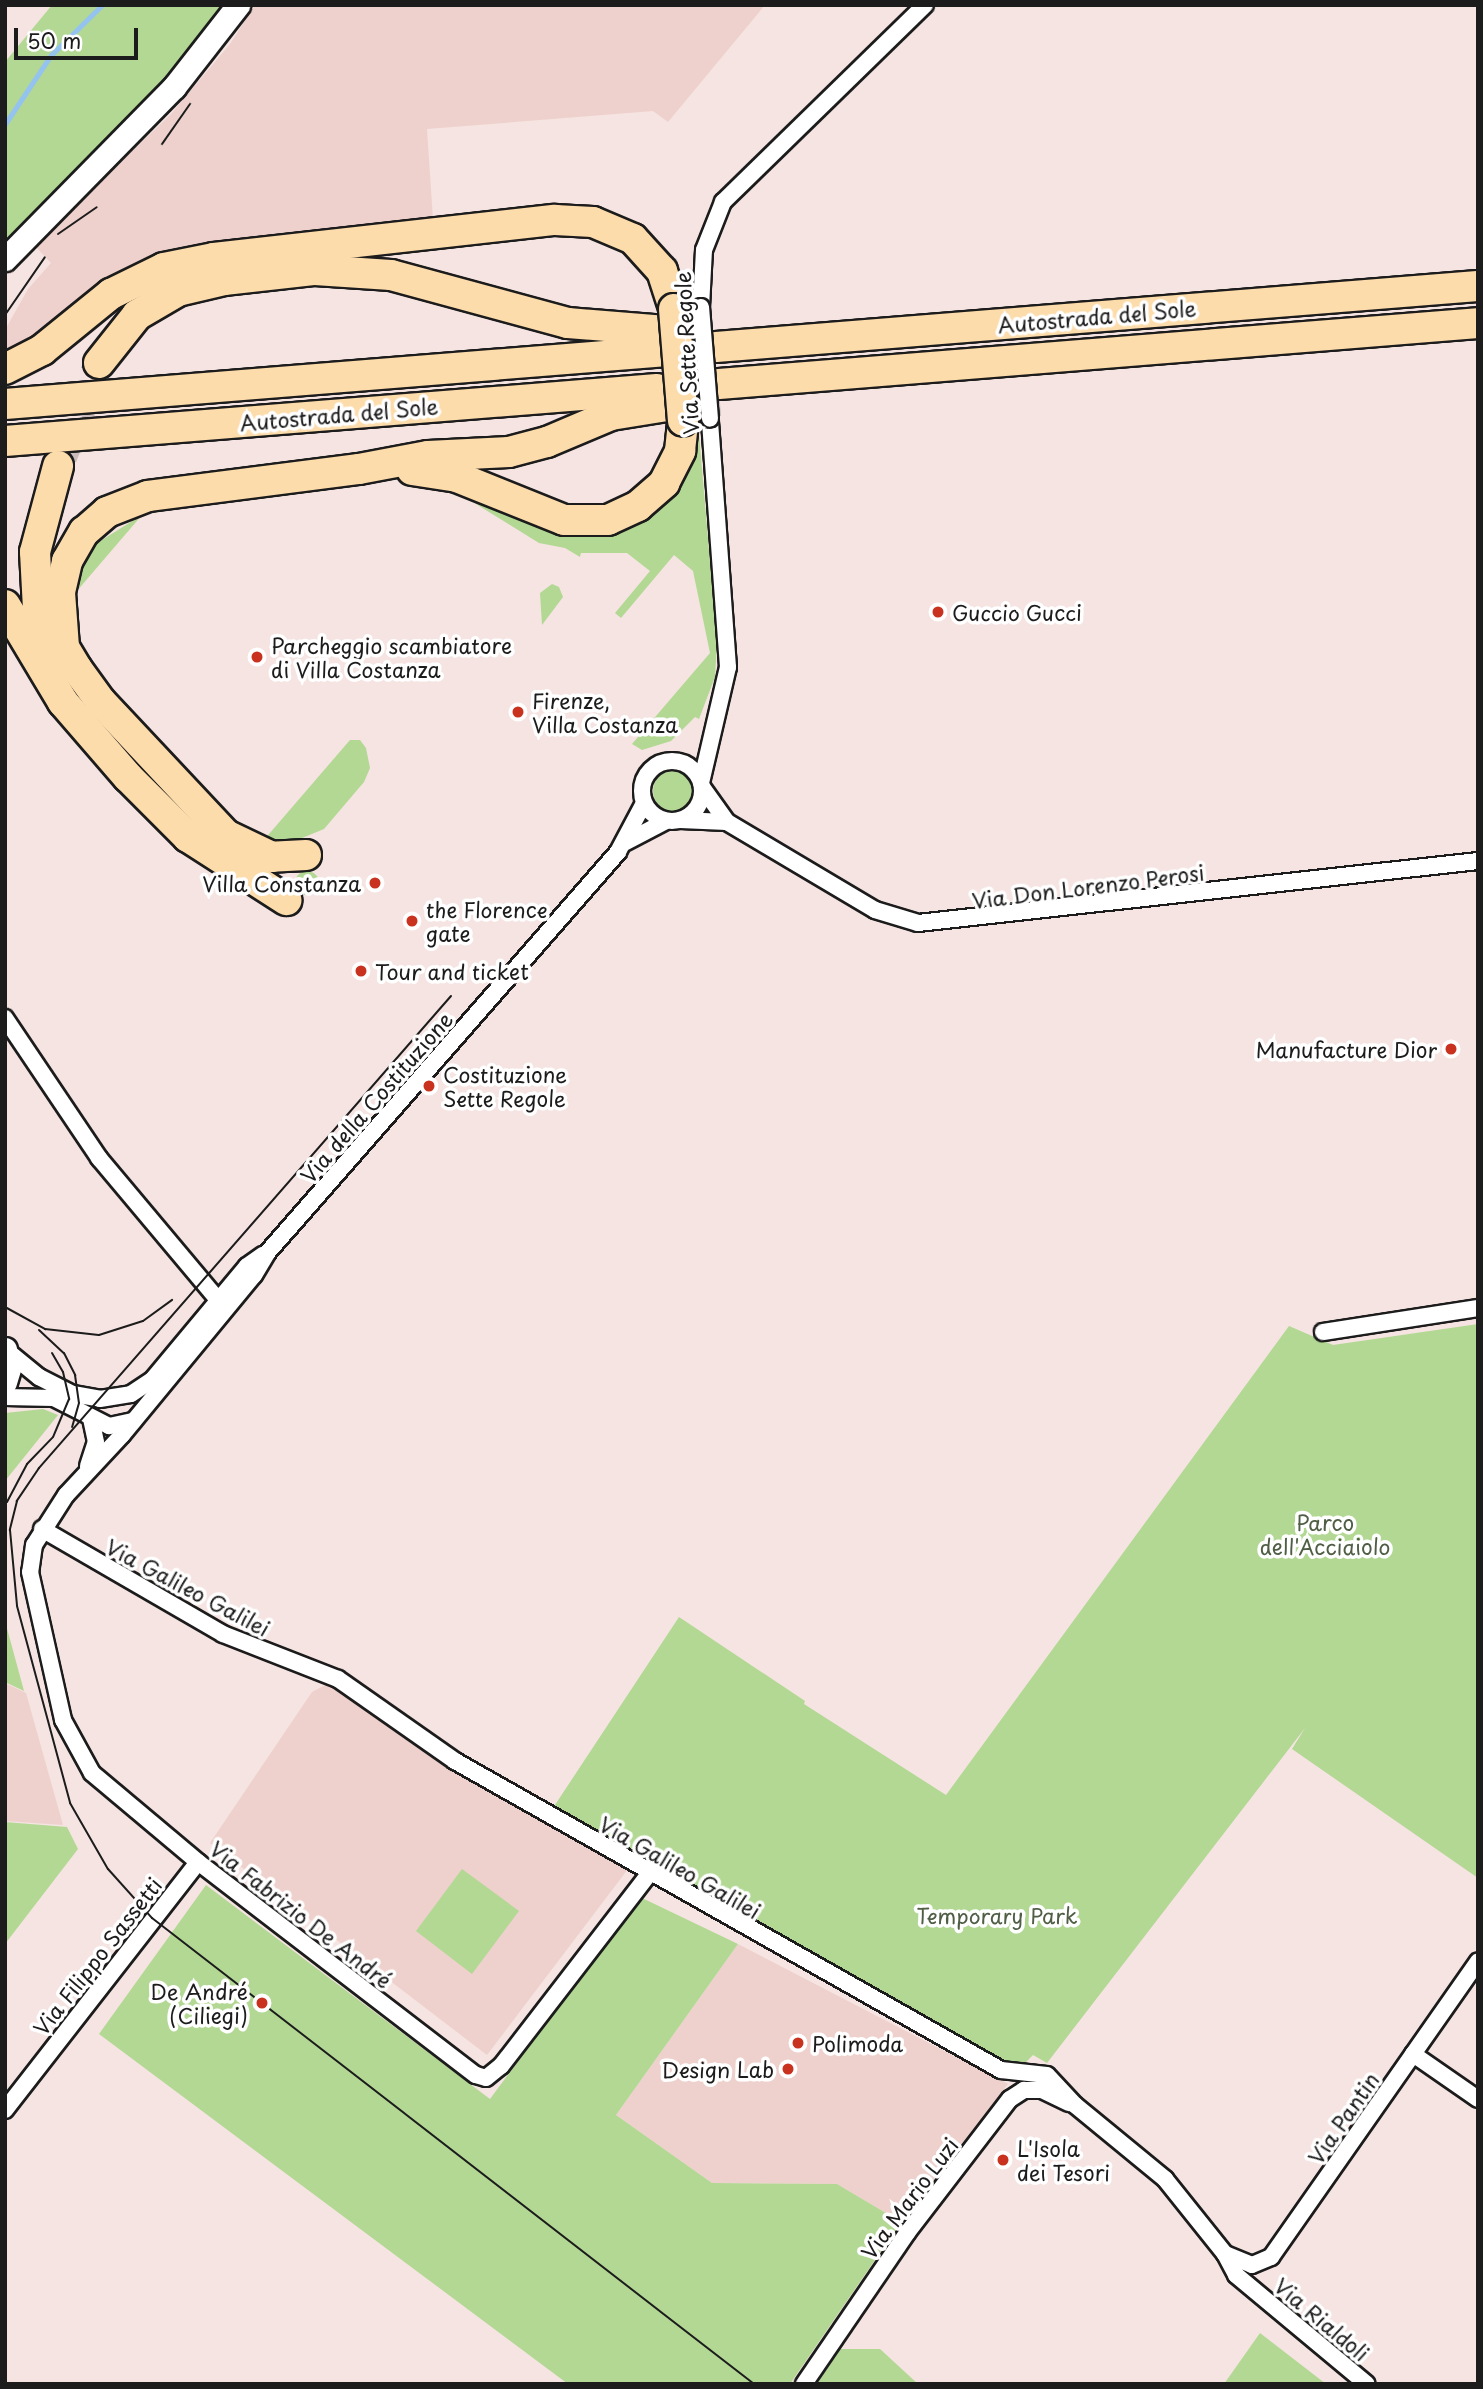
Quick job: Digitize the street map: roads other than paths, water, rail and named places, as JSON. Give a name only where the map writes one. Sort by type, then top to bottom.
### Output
[{"type":"highway","points":[[9,368],[43,350],[111,294],[164,268],[214,258],[555,220],[593,222],[633,239],[662,271],[690,329],[696,403],[680,451],[664,483],[625,514],[594,522],[548,516],[457,477],[409,470],[359,469]]},
{"type":"highway","points":[[99,363],[137,315],[178,291],[214,281],[315,271],[391,275],[568,324],[690,329]]},
{"type":"highway","name":"Autostrada del Sole","points":[[5,404],[690,329],[872,334],[1478,286]]},
{"type":"highway","name":"Autostrada del Sole","points":[[5,441],[696,403],[876,371],[1478,323]]},
{"type":"highway","points":[[306,855],[272,857],[226,835],[101,702],[64,647],[61,580],[84,532],[107,512],[132,500],[359,469],[428,456],[518,450],[611,415],[696,403]]},
{"type":"highway","points":[[58,466],[36,540],[38,609],[69,695],[128,777]]},
{"type":"highway","points":[[5,605],[63,702],[128,777],[188,837],[286,900]]},
{"type":"street","points":[[5,259],[174,87],[238,5]]},
{"type":"street","name":"Via Sette Regole","points":[[690,329],[704,250],[723,202],[925,5]]},
{"type":"street","name":"Via Sette Regole","points":[[672,820],[695,810],[729,667],[696,403]]},
{"type":"street","points":[[672,820],[645,803],[645,778],[664,762],[687,765],[701,785]]},
{"type":"street","name":"Via Don Lorenzo Perosi","points":[[701,785],[727,822],[875,910],[918,923],[1478,861]]},
{"type":"street","name":"Via della Costituzione","points":[[42,1529],[85,1473],[135,1419],[254,1275],[268,1252],[626,842],[645,803]]},
{"type":"street","name":"Via Don Lorenzo Perosi","points":[[672,820],[727,822]]},
{"type":"street","name":"Via della Costituzione","points":[[626,842],[672,820]]},
{"type":"street","points":[[5,1018],[99,1158],[218,1300]]},
{"type":"street","name":"Via della Costituzione","points":[[6,1349],[46,1381],[88,1398],[125,1396],[152,1380],[247,1266],[268,1252]]},
{"type":"street","points":[[1323,1332],[1478,1308]]},
{"type":"street","points":[[5,1382],[6,1349]]},
{"type":"street","points":[[5,1397],[54,1398],[91,1418],[118,1427],[135,1419]]},
{"type":"street","points":[[85,1473],[95,1447],[91,1418]]},
{"type":"street","name":"Via Fabrizio De André","points":[[42,1529],[31,1558],[31,1581],[71,1740],[98,1780],[472,2073],[486,2078],[510,2055],[649,1874]]},
{"type":"street","name":"Via Galileo Galilei","points":[[42,1529],[223,1634],[338,1679],[455,1761],[649,1874],[1000,2070],[1010,2074],[1043,2073],[1075,2105],[1165,2179],[1225,2254],[1233,2272],[1249,2286]]},
{"type":"street","name":"Via Filippo Sassetti","points":[[5,2110],[198,1861]]},
{"type":"street","name":"Via Pantin","points":[[1225,2254],[1246,2264],[1268,2260],[1478,1961]]},
{"type":"street","points":[[1413,2054],[1478,2099]]},
{"type":"street","name":"Via Mario Luzi","points":[[804,2384],[907,2233],[1010,2099],[1024,2090],[1042,2090],[1075,2105]]},
{"type":"street","name":"Via Rialdoli","points":[[1249,2286],[1367,2384]]},
{"type":"waterway","points":[[5,124],[51,55],[102,5]]},
{"type":"tunnel","points":[[62,457],[99,363]]},
{"type":"tunnel","points":[[673,405],[720,401]]},
{"type":"tram line","points":[[162,144],[190,104]]},
{"type":"tram line","points":[[58,234],[97,207]]},
{"type":"tram line","points":[[5,315],[45,257]]},
{"type":"tram line","points":[[451,996],[39,1468],[17,1501],[10,1530],[17,1606],[70,1803],[108,1869],[152,1918],[754,2384]]},
{"type":"tram line","points":[[5,1307],[45,1329],[99,1335],[143,1321],[172,1300]]},
{"type":"tram line","points":[[39,1330],[64,1353],[75,1375],[79,1403],[72,1427]]},
{"type":"tram line","points":[[52,1353],[63,1372],[69,1399],[53,1437]]},
{"type":"tram line","points":[[7,1502],[27,1464],[53,1437]]},
{"type":"place","name":"Guccio Gucci","points":[[938,612]]},
{"type":"place","name":"Parcheggio scambiatore di Villa Costanza","points":[[257,657]]},
{"type":"place","name":"Firenze, Villa Costanza","points":[[518,712]]},
{"type":"place","name":"Villa Constanza","points":[[375,883]]},
{"type":"place","name":"the Florence gate","points":[[412,921]]},
{"type":"place","name":"Tour and ticket","points":[[361,971]]},
{"type":"place","name":"Manufacture Dior","points":[[1451,1049]]},
{"type":"place","name":"Costituzione Sette Regole","points":[[429,1086]]},
{"type":"place","name":"De André (Ciliegi)","points":[[262,2003]]},
{"type":"place","name":"Polimoda","points":[[798,2043]]},
{"type":"place","name":"Design Lab","points":[[788,2069]]},
{"type":"place","name":"L'Isola dei Tesori","points":[[1003,2160]]},
{"type":"park label","name":"Parco dell'Acciaiolo","points":[[1325,1534]]},
{"type":"park label","name":"Temporary Park","points":[[997,1915]]}]
